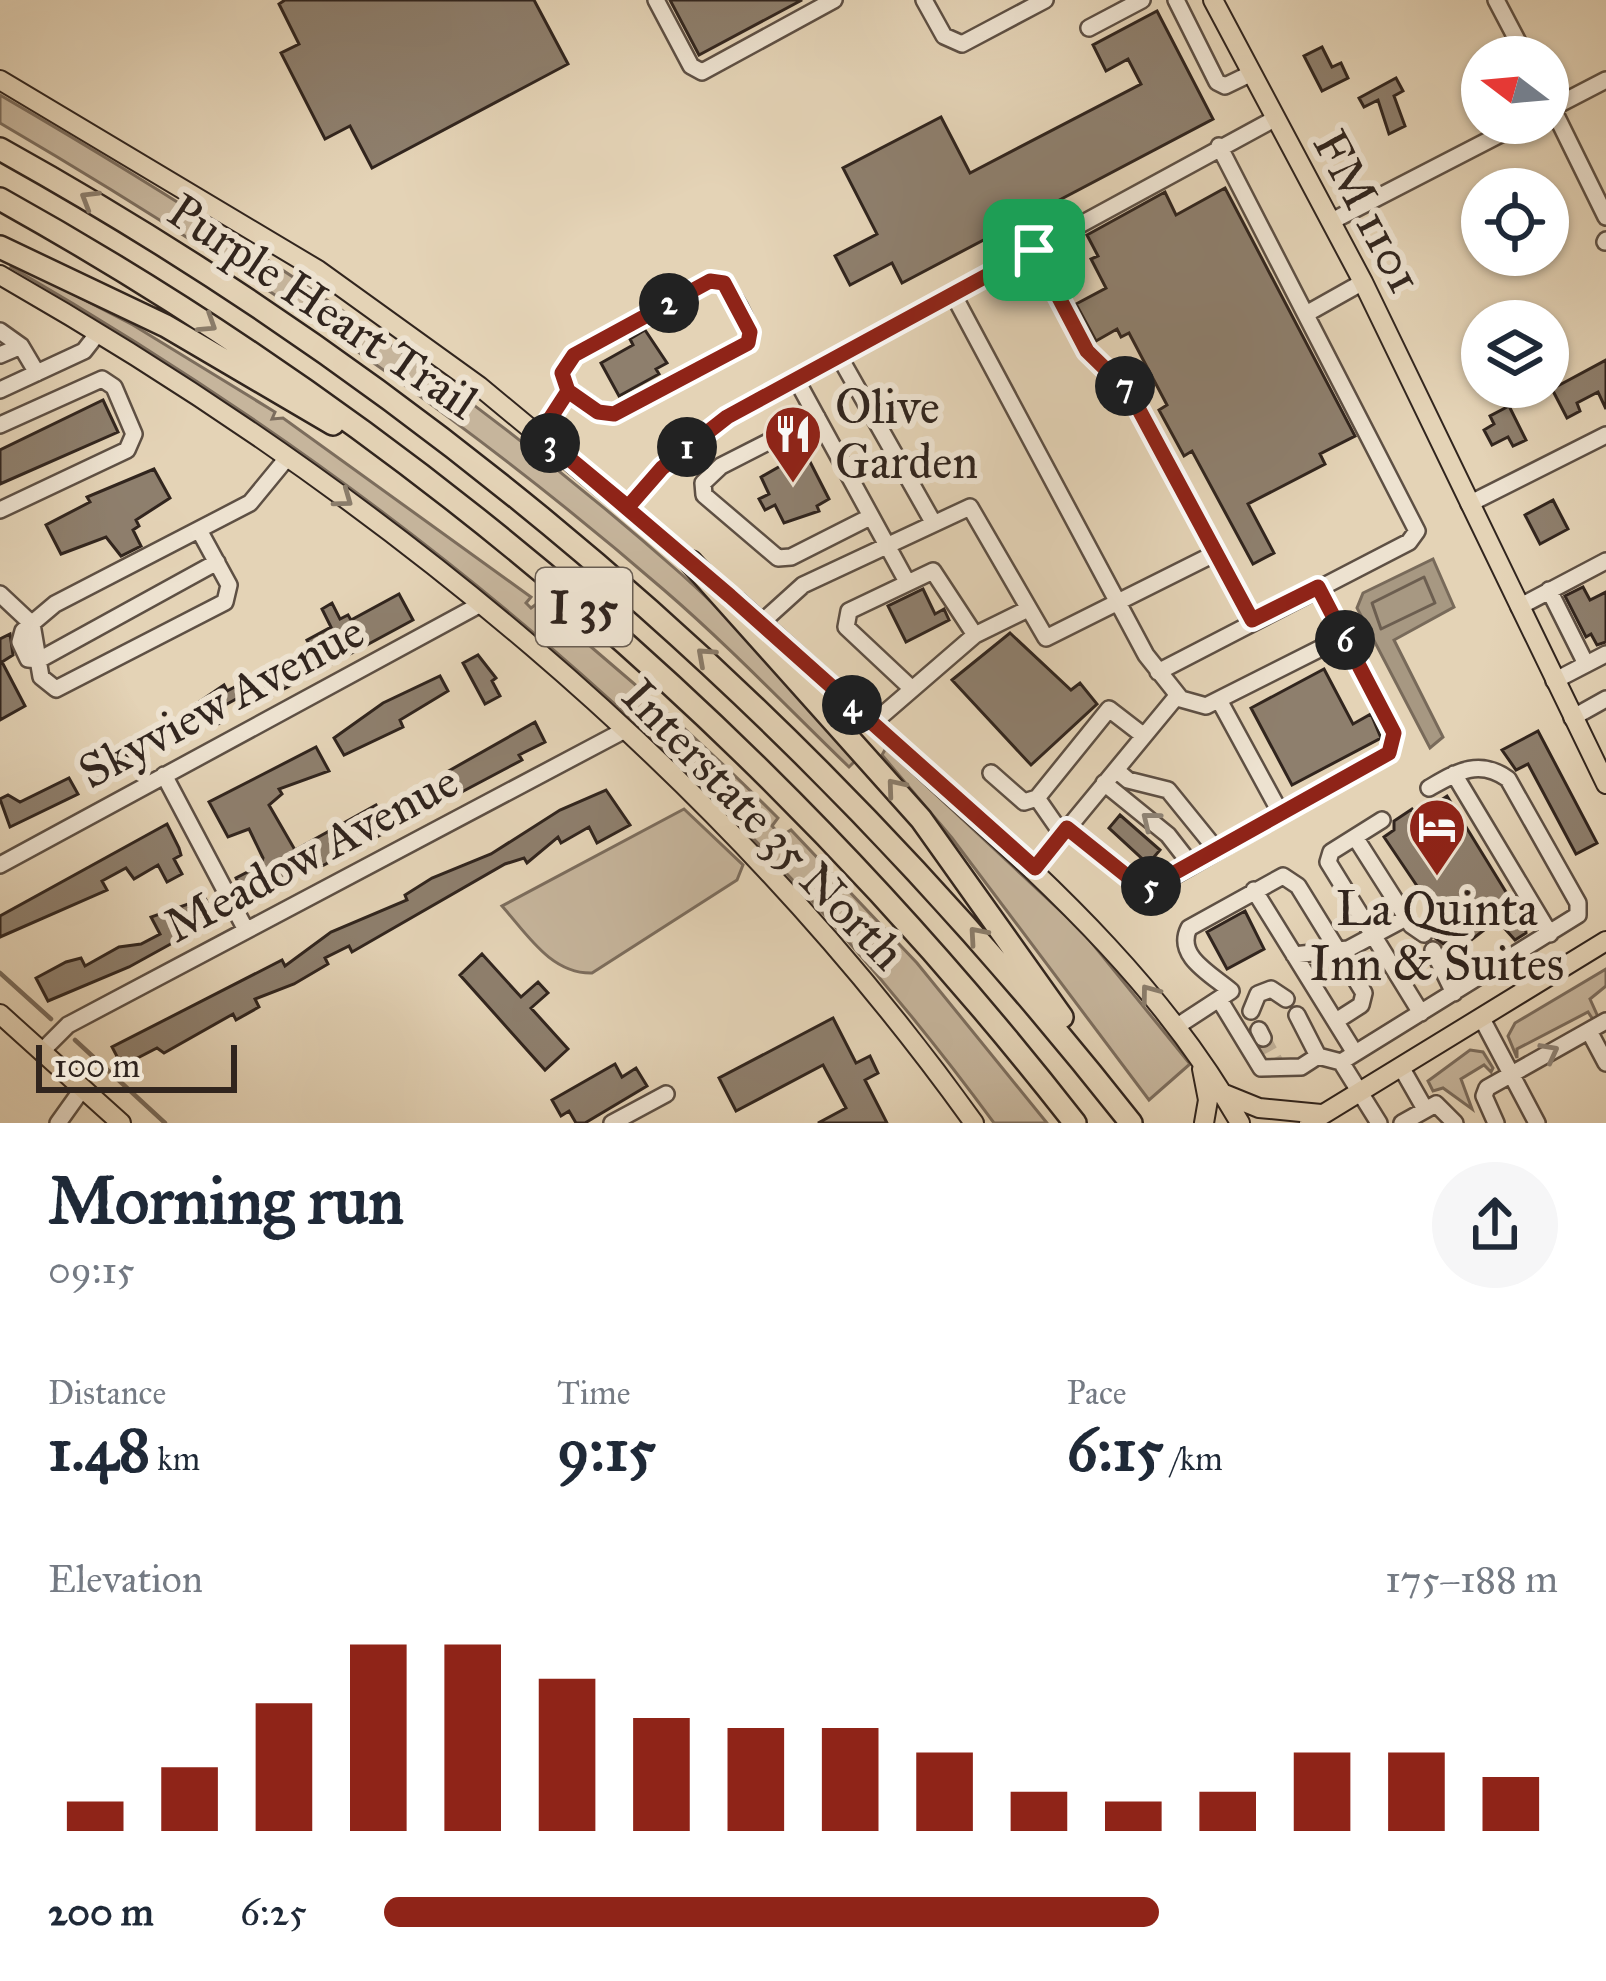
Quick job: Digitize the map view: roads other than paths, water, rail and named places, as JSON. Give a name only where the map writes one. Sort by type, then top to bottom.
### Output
[{"type":"highway","name":"Purple Heart Trail","points":[[0,149],[266,310],[422,419],[619,578],[737,686],[893,842],[1051,1021],[1131,1123]]},
{"type":"highway","name":"Purple Heart Trail","points":[[0,199],[211,326],[397,456],[596,618],[743,751],[924,941],[1075,1123]]},
{"type":"highway","points":[[0,247],[166,326],[277,395],[397,456]]},
{"type":"highway","points":[[691,562],[921,818],[1131,1123]]},
{"type":"main road","name":"FM 1101","points":[[1213,0],[1363,282],[1606,784]]},
{"type":"main road","points":[[0,80],[318,270],[540,434],[628,507],[1035,868],[1111,945],[1201,1061],[1240,1123]]},
{"type":"main road","name":"Interstate 35 North","points":[[0,275],[98,333],[287,458],[479,605],[623,731],[796,899],[901,1024],[974,1123]]},
{"type":"main road","points":[[1222,1093],[1259,1108],[1316,1120],[1606,942]]},
{"type":"main road","points":[[0,1013],[121,1123]]},
{"type":"main road","points":[[1201,1061],[1208,1100],[1204,1123]]},
{"type":"street","points":[[656,0],[691,67],[702,72],[834,0]]},
{"type":"street","points":[[924,0],[944,36],[962,44],[1045,0]]},
{"type":"street","points":[[1089,28],[1142,0]]},
{"type":"street","points":[[1176,0],[1217,82],[1226,86],[1252,73]]},
{"type":"street","points":[[1496,0],[1515,36]]},
{"type":"street","points":[[1569,97],[1606,80]]},
{"type":"street","points":[[628,507],[662,468],[712,426],[1276,118]]},
{"type":"street","points":[[1332,221],[1481,144]]},
{"type":"street","points":[[1569,144],[1606,217]]},
{"type":"street","points":[[1158,672],[1409,542],[1417,524],[1219,146]]},
{"type":"street","points":[[1034,250],[1087,351],[1130,393],[1252,620]]},
{"type":"street","points":[[710,281],[724,283],[750,332],[745,346],[614,414],[598,412],[568,391],[562,373],[574,355],[710,281]]},
{"type":"street","points":[[1306,314],[1363,282]]},
{"type":"street","points":[[953,294],[1118,604],[1177,696],[1197,706],[1219,700],[1343,637]]},
{"type":"street","points":[[0,331],[21,346],[63,396]]},
{"type":"street","points":[[0,390],[84,351],[98,333]]},
{"type":"street","points":[[0,355],[21,346]]},
{"type":"street","points":[[839,356],[933,522]]},
{"type":"street","points":[[796,379],[905,580]]},
{"type":"street","points":[[0,425],[98,380],[111,383],[133,429],[131,446],[0,510]]},
{"type":"street","points":[[540,434],[568,391]]},
{"type":"street","points":[[817,417],[715,470],[704,483],[704,495],[778,558],[791,557],[870,517]]},
{"type":"street","points":[[1469,505],[1606,435]]},
{"type":"street","points":[[32,624],[55,604],[255,500],[287,458]]},
{"type":"street","points":[[761,623],[794,591],[970,507],[1039,633],[1050,639],[1216,554]]},
{"type":"street","points":[[0,594],[32,624],[45,685],[56,689],[225,602],[230,589],[199,530]]},
{"type":"street","points":[[1519,607],[1606,561]]},
{"type":"street","points":[[39,660],[217,562]]},
{"type":"street","points":[[911,688],[844,622],[851,609],[925,571],[939,575],[974,635]]},
{"type":"street","points":[[1037,798],[1065,831],[1145,886],[1158,885],[1393,746],[1394,733],[1318,587]]},
{"type":"street","points":[[1550,590],[1586,664]]},
{"type":"street","name":"Skyview Avenue","points":[[0,865],[479,605]]},
{"type":"street","points":[[872,724],[974,635],[1026,610]]},
{"type":"street","points":[[1554,681],[1606,654]]},
{"type":"street","points":[[1035,868],[1177,696]]},
{"type":"street","points":[[1219,700],[1280,812]]},
{"type":"street","points":[[1571,718],[1606,700]]},
{"type":"street","points":[[991,773],[1024,802],[1037,798],[1108,709],[1144,736]]},
{"type":"street","name":"Meadow Avenue","points":[[42,1051],[68,1025],[623,731]]},
{"type":"street","points":[[1219,999],[1261,1068],[1318,1056],[1348,1058],[1575,919],[1579,908],[1518,791],[1493,770],[1476,767],[1430,788]]},
{"type":"street","points":[[1116,770],[1128,780],[1168,790],[1215,848]]},
{"type":"street","points":[[1454,774],[1550,934]]},
{"type":"street","points":[[164,775],[246,930]]},
{"type":"street","points":[[1104,784],[1168,836],[1190,862]]},
{"type":"street","points":[[1382,820],[1331,852],[1328,862],[1421,1013]]},
{"type":"street","points":[[1355,837],[1406,918],[1424,934]]},
{"type":"street","points":[[1176,1028],[1231,991],[1187,952],[1185,936],[1192,924],[1279,877],[1295,882],[1365,996],[1361,1005],[1336,1021]]},
{"type":"street","points":[[1254,890],[1336,1021],[1361,1092],[1379,1123]]},
{"type":"street","points":[[1294,955],[1337,948],[1406,918]]},
{"type":"street","points":[[1433,950],[1454,993]]},
{"type":"street","points":[[1251,1011],[1258,994],[1271,989],[1286,999]]},
{"type":"street","points":[[1297,1015],[1318,1056]]},
{"type":"street","points":[[1481,1017],[1537,1123]]},
{"type":"street","points":[[1472,1123],[1493,1117],[1485,1091],[1606,1021]]},
{"type":"street","points":[[1589,1031],[1606,1063]]},
{"type":"street","points":[[1401,1067],[1425,1108]]},
{"type":"street","points":[[58,1123],[83,1088]]},
{"type":"street","points":[[612,1123],[665,1094]]},
{"type":"street","points":[[1402,1123],[1425,1108],[1441,1105],[1455,1123]]},
{"type":"water","points":[[1433,559],[1454,607],[1394,640],[1443,737],[1430,748],[1357,608],[1363,593]]},
{"type":"waterway","points":[[0,973],[51,1019]]},
{"type":"waterway","points":[[75,1040],[165,1123]]},
{"type":"tunnel","points":[[1263,1038],[1276,1062]]},
{"type":"place","name":"Olive Garden","points":[[793,485]]},
{"type":"place","name":"La Quinta Inn & Suites","points":[[1437,878]]}]
